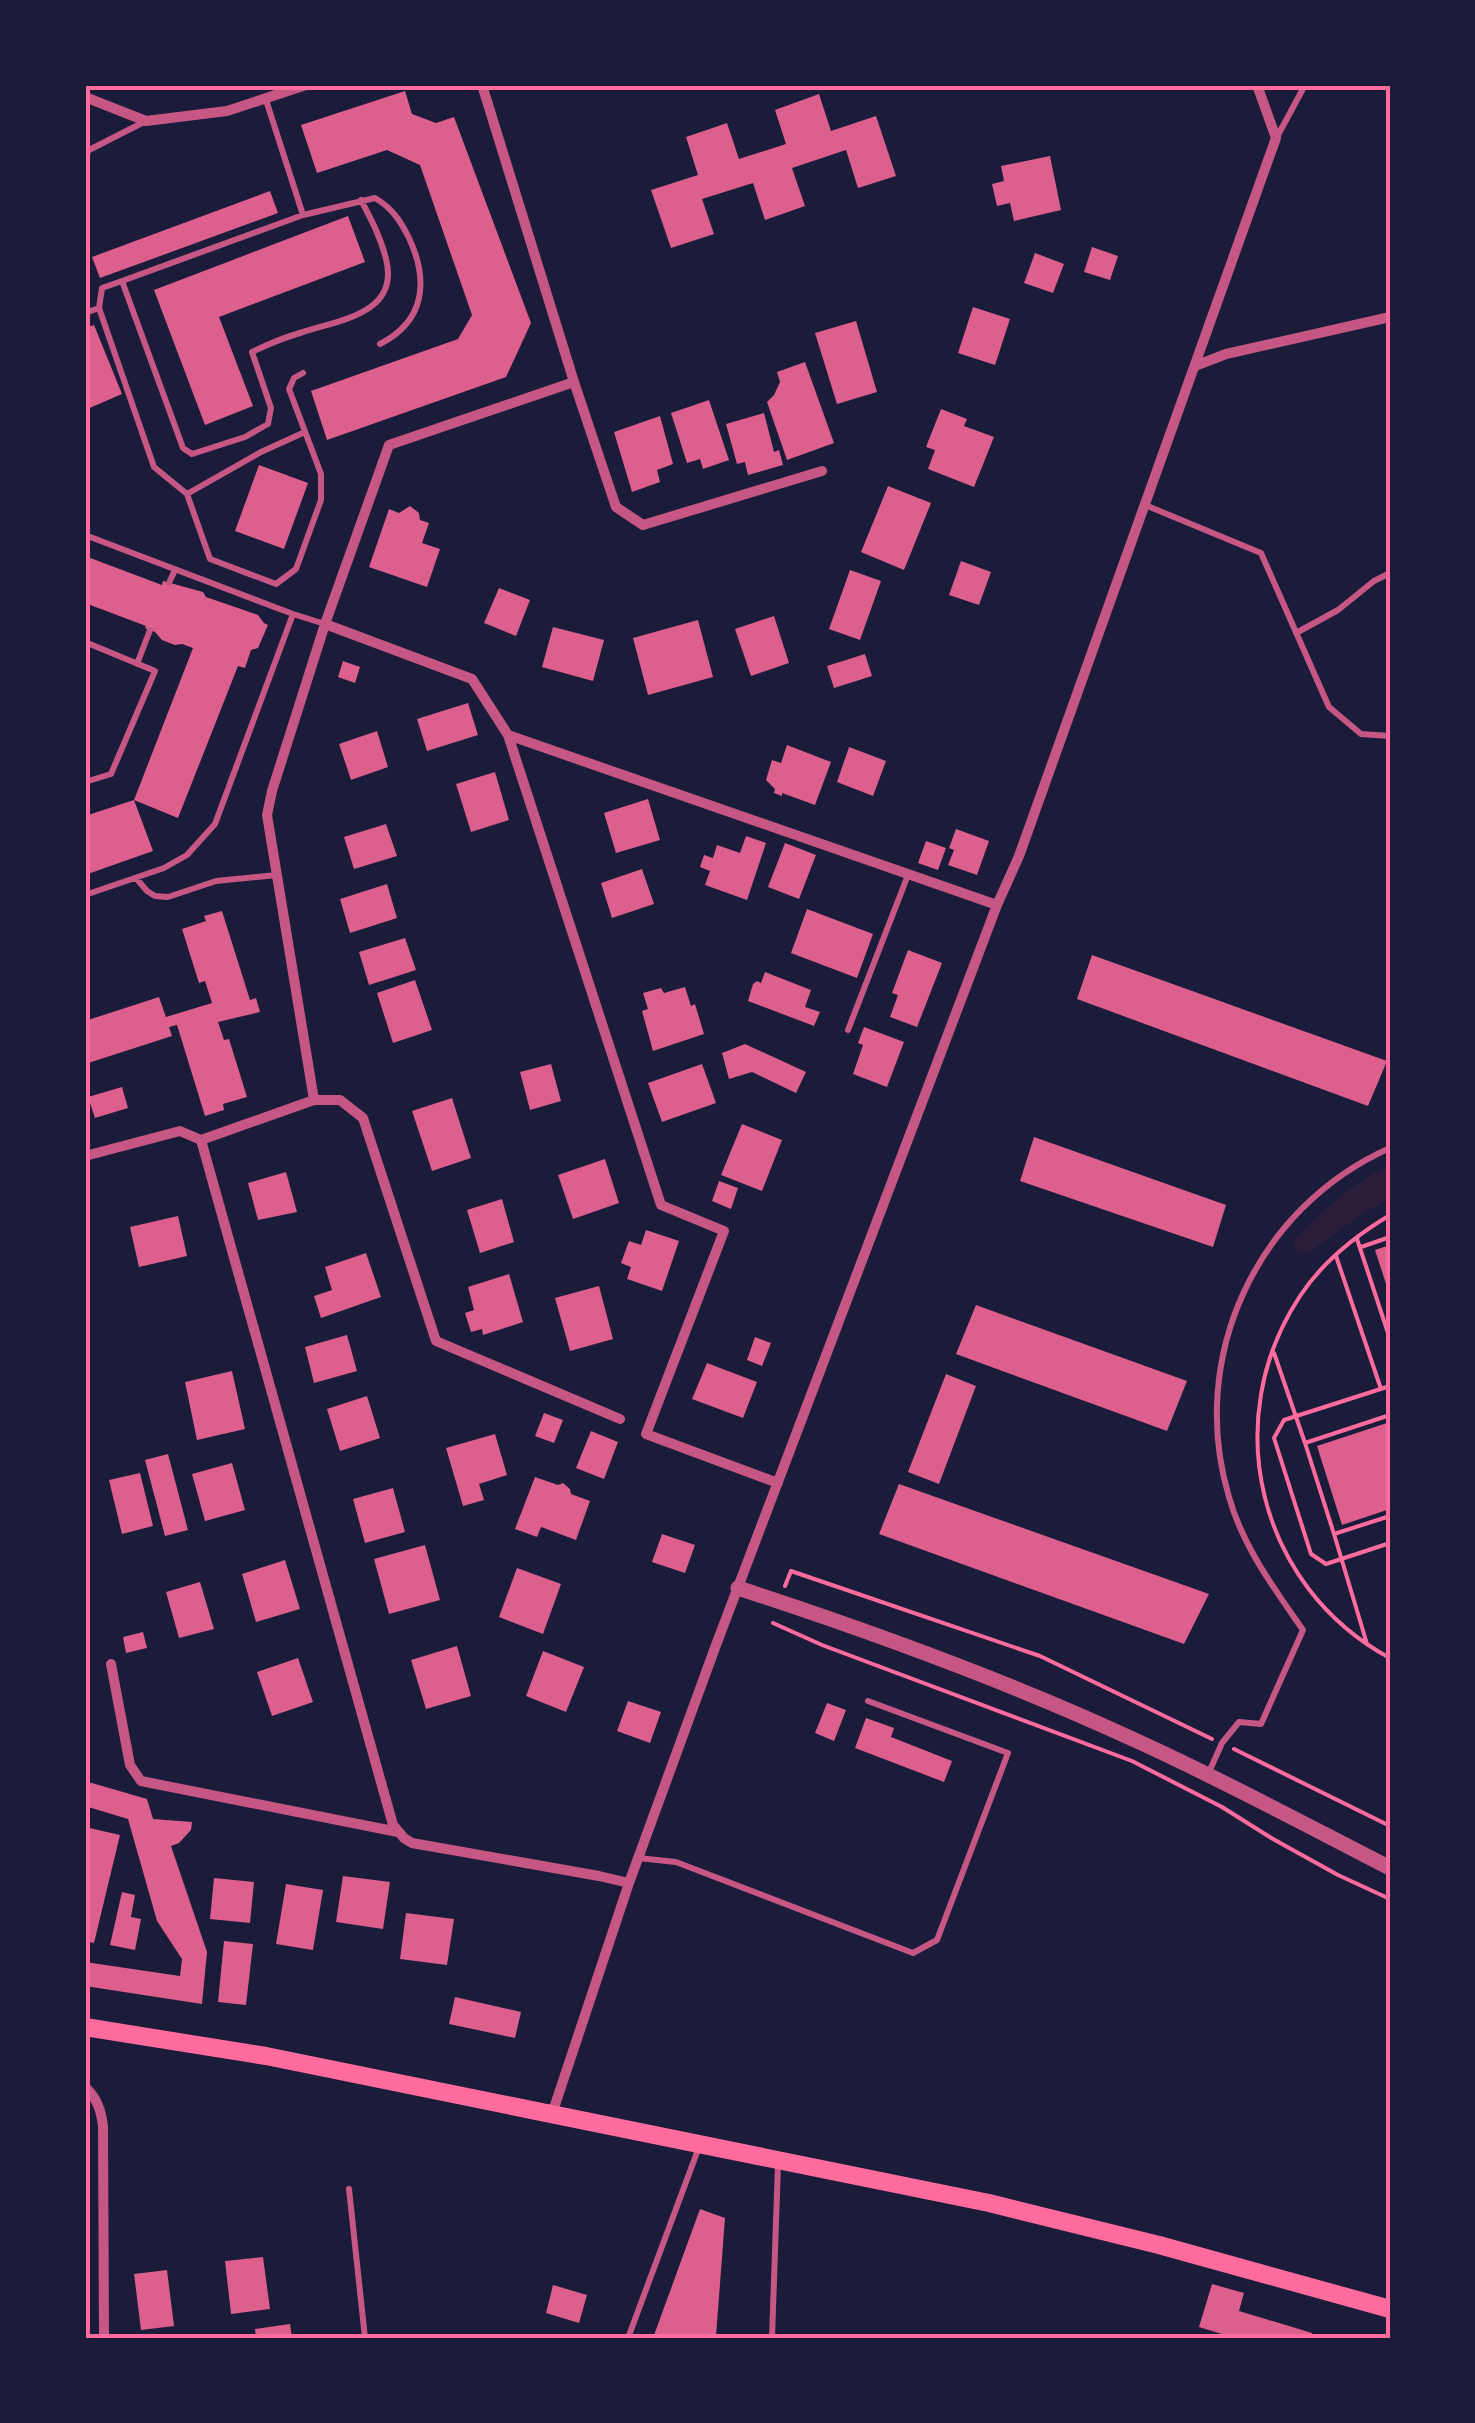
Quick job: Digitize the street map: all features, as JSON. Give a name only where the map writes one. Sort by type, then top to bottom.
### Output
[{"type":"main road","points":[[85,2028],[266,2056],[1008,2207],[1159,2244],[1390,2309]]},
{"type":"street","points":[[85,97],[146,121],[227,111],[306,85]]},
{"type":"street","points":[[482,85],[616,507],[643,525],[822,471]]},
{"type":"street","points":[[552,2114],[628,1884],[1018,856],[1276,138],[1257,85]]},
{"type":"street","points":[[1195,366],[1226,354],[1390,318]]},
{"type":"street","points":[[314,1100],[267,815],[325,624],[388,445],[574,382]]},
{"type":"street","points":[[325,624],[472,679],[508,735],[661,1204],[724,1230],[646,1434],[778,1483]]},
{"type":"street","points":[[508,735],[997,905]]},
{"type":"street","points":[[85,1156],[180,1131],[202,1140],[314,1100],[340,1100],[363,1118],[436,1341],[620,1419]]},
{"type":"street","points":[[202,1140],[393,1825],[412,1842],[628,1884]]},
{"type":"street","points":[[738,1588],[970,1671],[1137,1740],[1390,1868]]},
{"type":"street","points":[[112,1664],[130,1766],[140,1781],[398,1832]]},
{"type":"street","points":[[85,2086],[101,2110],[104,2126],[104,2338]]},
{"type":"lane","points":[[1276,138],[1305,85]]},
{"type":"lane","points":[[265,98],[303,215]]},
{"type":"lane","points":[[85,158],[89,150],[146,121]]},
{"type":"lane","points":[[303,373],[294,378],[289,390],[321,474],[321,500],[296,570],[276,584],[210,559],[188,494],[154,466],[99,308],[102,288],[303,215],[375,198],[391,207],[422,272],[419,304],[394,336],[380,344]]},
{"type":"lane","points":[[122,281],[183,448],[192,454],[245,438],[268,424],[271,408],[252,352],[301,332],[354,317],[377,303],[386,288],[388,262],[362,200]]},
{"type":"lane","points":[[85,314],[99,308]]},
{"type":"lane","points":[[188,494],[305,432]]},
{"type":"lane","points":[[1145,506],[1261,553],[1329,707],[1360,734],[1390,736]]},
{"type":"lane","points":[[85,536],[325,624]]},
{"type":"lane","points":[[170,583],[175,570]]},
{"type":"lane","points":[[1296,632],[1338,610],[1374,580],[1390,573]]},
{"type":"lane","points":[[85,895],[187,856],[215,824],[292,614]]},
{"type":"lane","points":[[137,664],[150,630]]},
{"type":"lane","points":[[85,642],[154,671],[112,774],[85,782]]},
{"type":"lane","points":[[136,878],[155,896],[168,897],[216,881],[278,875]]},
{"type":"lane","points":[[848,1030],[908,875]]},
{"type":"lane","points":[[1208,1775],[1222,1743],[1238,1722],[1262,1724],[1303,1630],[1252,1552],[1239,1526],[1222,1470],[1218,1383],[1230,1326],[1252,1273],[1285,1226],[1326,1186],[1390,1148]]},
{"type":"lane","points":[[638,1858],[676,1862],[912,1953],[937,1940],[1008,1753],[868,1701]]},
{"type":"lane","points":[[628,2338],[700,2143]]},
{"type":"lane","points":[[772,2338],[778,2159]]},
{"type":"lane","points":[[349,2190],[365,2338]]},
{"type":"path","points":[[1390,1215],[1336,1255],[1302,1293],[1286,1318],[1262,1389],[1257,1434],[1258,1463],[1271,1521],[1290,1560],[1332,1616],[1390,1658]]},
{"type":"path","points":[[1356,1237],[1390,1338]]},
{"type":"path","points":[[1360,1247],[1390,1237]]},
{"type":"path","points":[[1336,1255],[1381,1389]]},
{"type":"path","points":[[1273,1350],[1367,1644]]},
{"type":"path","points":[[1390,1386],[1284,1420],[1274,1438],[1311,1554],[1326,1564],[1390,1543]]},
{"type":"path","points":[[1305,1443],[1390,1415]]},
{"type":"path","points":[[1334,1534],[1390,1516]]},
{"type":"path","points":[[784,1591],[791,1571],[1040,1656],[1390,1826]]},
{"type":"path","points":[[773,1623],[1132,1761],[1222,1807],[1338,1875],[1390,1899]]},
{"type":"shaded area","points":[[1390,1165],[1390,1198],[1309,1253],[1296,1251],[1295,1239],[1316,1217],[1351,1188]]},
{"type":"building","points":[[405,91],[412,114],[436,123],[454,117],[531,323],[506,377],[327,440],[311,391],[458,339],[472,315],[420,165],[387,150],[317,173],[301,125]]},
{"type":"building","points":[[819,94],[831,131],[876,116],[896,176],[858,188],[846,150],[792,168],[805,206],[765,220],[753,183],[702,199],[714,234],[671,248],[651,190],[698,175],[686,137],[727,123],[739,159],[786,144],[775,110]]},
{"type":"building","points":[[1050,156],[1061,210],[1014,221],[1010,203],[997,206],[992,184],[1004,181],[1001,166]]},
{"type":"building","points":[[270,191],[278,213],[100,278],[92,257]]},
{"type":"building","points":[[348,216],[365,262],[219,317],[253,406],[205,425],[154,290]]},
{"type":"building","points":[[1092,247],[1118,256],[1110,280],[1084,272]]},
{"type":"building","points":[[1035,253],[1064,264],[1053,293],[1024,283]]},
{"type":"building","points":[[973,307],[1010,319],[995,365],[958,353]]},
{"type":"building","points":[[856,321],[877,392],[837,404],[815,333]]},
{"type":"building","points":[[94,325],[122,394],[85,410],[85,328]]},
{"type":"building","points":[[805,362],[834,443],[787,460],[767,402],[780,382],[777,372]]},
{"type":"building","points":[[709,400],[729,460],[703,469],[700,459],[687,463],[671,413]]},
{"type":"building","points":[[941,409],[967,419],[964,426],[994,437],[974,487],[928,469],[935,450],[926,447]]},
{"type":"building","points":[[764,413],[774,452],[779,450],[783,465],[748,475],[745,462],[737,464],[726,424]]},
{"type":"building","points":[[660,416],[673,464],[657,470],[660,482],[632,492],[614,432]]},
{"type":"building","points":[[259,465],[308,483],[284,549],[235,531]]},
{"type":"building","points":[[888,486],[931,503],[904,570],[861,552]]},
{"type":"building","points":[[410,506],[419,513],[420,520],[429,523],[422,543],[440,549],[427,587],[369,567],[389,509],[399,513]]},
{"type":"building","points":[[85,556],[162,585],[163,581],[203,592],[206,597],[258,615],[268,625],[258,648],[251,650],[245,668],[238,666],[178,818],[134,800],[193,648],[162,640],[146,626],[85,603]]},
{"type":"building","points":[[961,561],[991,572],[979,605],[949,595]]},
{"type":"building","points":[[850,570],[881,581],[860,640],[829,629]]},
{"type":"building","points":[[499,588],[530,600],[516,636],[484,623]]},
{"type":"building","points":[[774,616],[789,663],[751,676],[735,629]]},
{"type":"building","points":[[698,620],[713,677],[648,695],[633,638]]},
{"type":"building","points":[[553,627],[604,640],[593,681],[542,667]]},
{"type":"building","points":[[865,654],[872,676],[834,688],[827,666]]},
{"type":"building","points":[[343,661],[360,667],[355,683],[338,677]]},
{"type":"building","points":[[468,703],[478,735],[427,751],[417,719]]},
{"type":"building","points":[[377,731],[388,767],[351,780],[339,744]]},
{"type":"building","points":[[787,745],[831,762],[815,805],[774,793],[766,780],[772,760],[781,763]]},
{"type":"building","points":[[849,747],[886,761],[873,796],[837,782]]},
{"type":"building","points":[[495,772],[509,820],[471,832],[456,784]]},
{"type":"building","points":[[648,799],[660,840],[616,853],[604,813]]},
{"type":"building","points":[[134,800],[153,851],[85,875],[85,816]]},
{"type":"building","points":[[386,824],[397,856],[354,869],[344,837]]},
{"type":"building","points":[[956,829],[989,841],[977,875],[948,865]]},
{"type":"building","points":[[746,836],[766,843],[747,900],[705,885],[710,871],[700,867],[704,855],[713,858],[717,845],[740,853]]},
{"type":"building","points":[[926,841],[946,848],[938,870],[918,863]]},
{"type":"building","points":[[785,843],[816,855],[799,899],[768,887]]},
{"type":"building","points":[[642,869],[654,904],[612,918],[601,883]]},
{"type":"building","points":[[387,884],[397,918],[350,933],[340,899]]},
{"type":"building","points":[[807,909],[873,934],[857,978],[791,953]]},
{"type":"building","points":[[222,911],[250,1000],[256,998],[260,1012],[218,1022],[224,1040],[229,1039],[247,1097],[223,1104],[224,1110],[205,1116],[177,1025],[169,1027],[172,1036],[85,1064],[85,1021],[159,997],[166,1017],[212,1003],[205,981],[199,983],[182,929]]},
{"type":"building","points":[[405,938],[416,970],[369,985],[359,952]]},
{"type":"building","points":[[908,950],[942,963],[917,1027],[890,1017],[898,995],[892,993]]},
{"type":"building","points":[[1092,955],[1387,1061],[1368,1106],[1077,999]]},
{"type":"building","points":[[765,972],[811,990],[805,1007],[820,1012],[814,1026],[748,1001],[753,984],[761,983]]},
{"type":"building","points":[[415,980],[432,1030],[393,1043],[377,993]]},
{"type":"building","points":[[685,987],[704,1034],[653,1051],[642,1011],[648,1009],[643,993]]},
{"type":"building","points":[[864,1027],[904,1042],[887,1087],[853,1074],[863,1045],[858,1043]]},
{"type":"building","points":[[745,1044],[806,1072],[796,1093],[752,1072],[729,1079],[722,1053]]},
{"type":"building","points":[[551,1064],[561,1101],[530,1110],[520,1072]]},
{"type":"building","points":[[702,1064],[716,1103],[662,1122],[648,1083]]},
{"type":"building","points":[[122,1087],[128,1108],[95,1118],[88,1097]]},
{"type":"building","points":[[452,1098],[471,1158],[432,1171],[412,1111]]},
{"type":"building","points":[[742,1124],[782,1140],[762,1191],[721,1175]]},
{"type":"building","points":[[1034,1137],[1226,1205],[1213,1247],[1020,1181]]},
{"type":"building","points":[[605,1159],[619,1203],[573,1219],[558,1175]]},
{"type":"building","points":[[286,1172],[297,1212],[258,1220],[248,1183]]},
{"type":"building","points":[[719,1181],[738,1188],[731,1209],[712,1201]]},
{"type":"building","points":[[502,1199],[514,1242],[480,1253],[467,1210]]},
{"type":"building","points":[[178,1216],[187,1256],[139,1267],[130,1227]]},
{"type":"building","points":[[646,1230],[679,1241],[662,1291],[627,1279],[631,1267],[621,1263],[629,1241],[641,1245]]},
{"type":"building","points":[[1390,1245],[1390,1293],[1389,1293],[1375,1250]]},
{"type":"building","points":[[366,1253],[381,1297],[321,1318],[314,1296],[332,1290],[325,1267]]},
{"type":"building","points":[[509,1274],[523,1322],[483,1335],[482,1329],[471,1332],[465,1313],[474,1310],[468,1287]]},
{"type":"building","points":[[599,1286],[613,1339],[570,1351],[555,1298]]},
{"type":"building","points":[[976,1305],[1187,1381],[1167,1431],[956,1354]]},
{"type":"building","points":[[347,1335],[357,1371],[314,1383],[305,1347]]},
{"type":"building","points":[[755,1337],[771,1343],[762,1366],[747,1360]]},
{"type":"building","points":[[707,1363],[757,1382],[743,1418],[692,1399]]},
{"type":"building","points":[[232,1371],[245,1429],[197,1440],[185,1382]]},
{"type":"building","points":[[946,1374],[976,1386],[939,1484],[908,1472]]},
{"type":"building","points":[[367,1396],[380,1438],[340,1451],[327,1409]]},
{"type":"building","points":[[544,1413],[563,1420],[554,1443],[535,1436]]},
{"type":"building","points":[[1387,1423],[1390,1509],[1342,1525],[1317,1446]]},
{"type":"building","points":[[591,1431],[618,1442],[604,1479],[576,1468]]},
{"type":"building","points":[[495,1434],[507,1475],[479,1484],[484,1500],[463,1506],[446,1448]]},
{"type":"building","points":[[168,1454],[188,1530],[165,1536],[145,1460]]},
{"type":"building","points":[[232,1463],[245,1510],[205,1521],[192,1474]]},
{"type":"building","points":[[140,1473],[153,1526],[122,1534],[109,1480]]},
{"type":"building","points":[[535,1477],[558,1485],[563,1483],[571,1494],[590,1501],[576,1540],[541,1527],[537,1537],[515,1529]]},
{"type":"building","points":[[899,1484],[1209,1594],[1184,1644],[879,1534]]},
{"type":"building","points":[[393,1488],[405,1532],[365,1543],[353,1499]]},
{"type":"building","points":[[662,1534],[695,1545],[685,1573],[652,1562]]},
{"type":"building","points":[[425,1545],[440,1600],[389,1614],[374,1559]]},
{"type":"building","points":[[285,1560],[300,1609],[256,1622],[242,1574]]},
{"type":"building","points":[[517,1568],[561,1584],[543,1634],[499,1617]]},
{"type":"building","points":[[200,1582],[214,1629],[179,1638],[166,1592]]},
{"type":"building","points":[[143,1632],[147,1648],[126,1653],[123,1637]]},
{"type":"building","points":[[457,1646],[471,1696],[426,1709],[411,1660]]},
{"type":"building","points":[[543,1651],[584,1667],[566,1712],[526,1696]]},
{"type":"building","points":[[298,1658],[313,1702],[272,1716],[257,1672]]},
{"type":"building","points":[[628,1701],[661,1712],[650,1743],[617,1731]]},
{"type":"building","points":[[827,1703],[846,1710],[834,1741],[815,1733]]},
{"type":"building","points":[[866,1718],[894,1728],[891,1737],[952,1761],[944,1782],[855,1748]]},
{"type":"building","points":[[85,1781],[147,1799],[153,1819],[192,1822],[191,1830],[171,1846],[207,1952],[202,2004],[85,1986],[85,1962],[180,1976],[182,1959],[157,1921],[128,1819],[85,1806]]},
{"type":"building","points":[[85,1827],[120,1835],[94,1943],[85,1941]]},
{"type":"building","points":[[343,1876],[390,1882],[383,1929],[336,1922]]},
{"type":"building","points":[[214,1878],[254,1882],[250,1923],[210,1919]]},
{"type":"building","points":[[286,1884],[323,1890],[313,1950],[276,1944]]},
{"type":"building","points":[[122,1892],[135,1895],[131,1917],[141,1919],[135,1950],[110,1945]]},
{"type":"building","points":[[406,1913],[454,1919],[447,1965],[400,1959]]},
{"type":"building","points":[[224,1941],[253,1944],[246,2005],[218,2002]]},
{"type":"building","points":[[455,1997],[521,2012],[515,2038],[449,2024]]},
{"type":"building","points":[[700,2209],[725,2218],[716,2336],[653,2338]]},
{"type":"building","points":[[263,2257],[270,2309],[231,2314],[225,2261]]},
{"type":"building","points":[[167,2270],[174,2326],[141,2330],[134,2274]]},
{"type":"building","points":[[1212,2284],[1244,2293],[1239,2311],[1312,2333],[1311,2338],[1235,2338],[1199,2327]]},
{"type":"building","points":[[553,2285],[587,2295],[579,2323],[546,2313]]},
{"type":"building","points":[[290,2324],[292,2338],[256,2338],[255,2329]]}]
